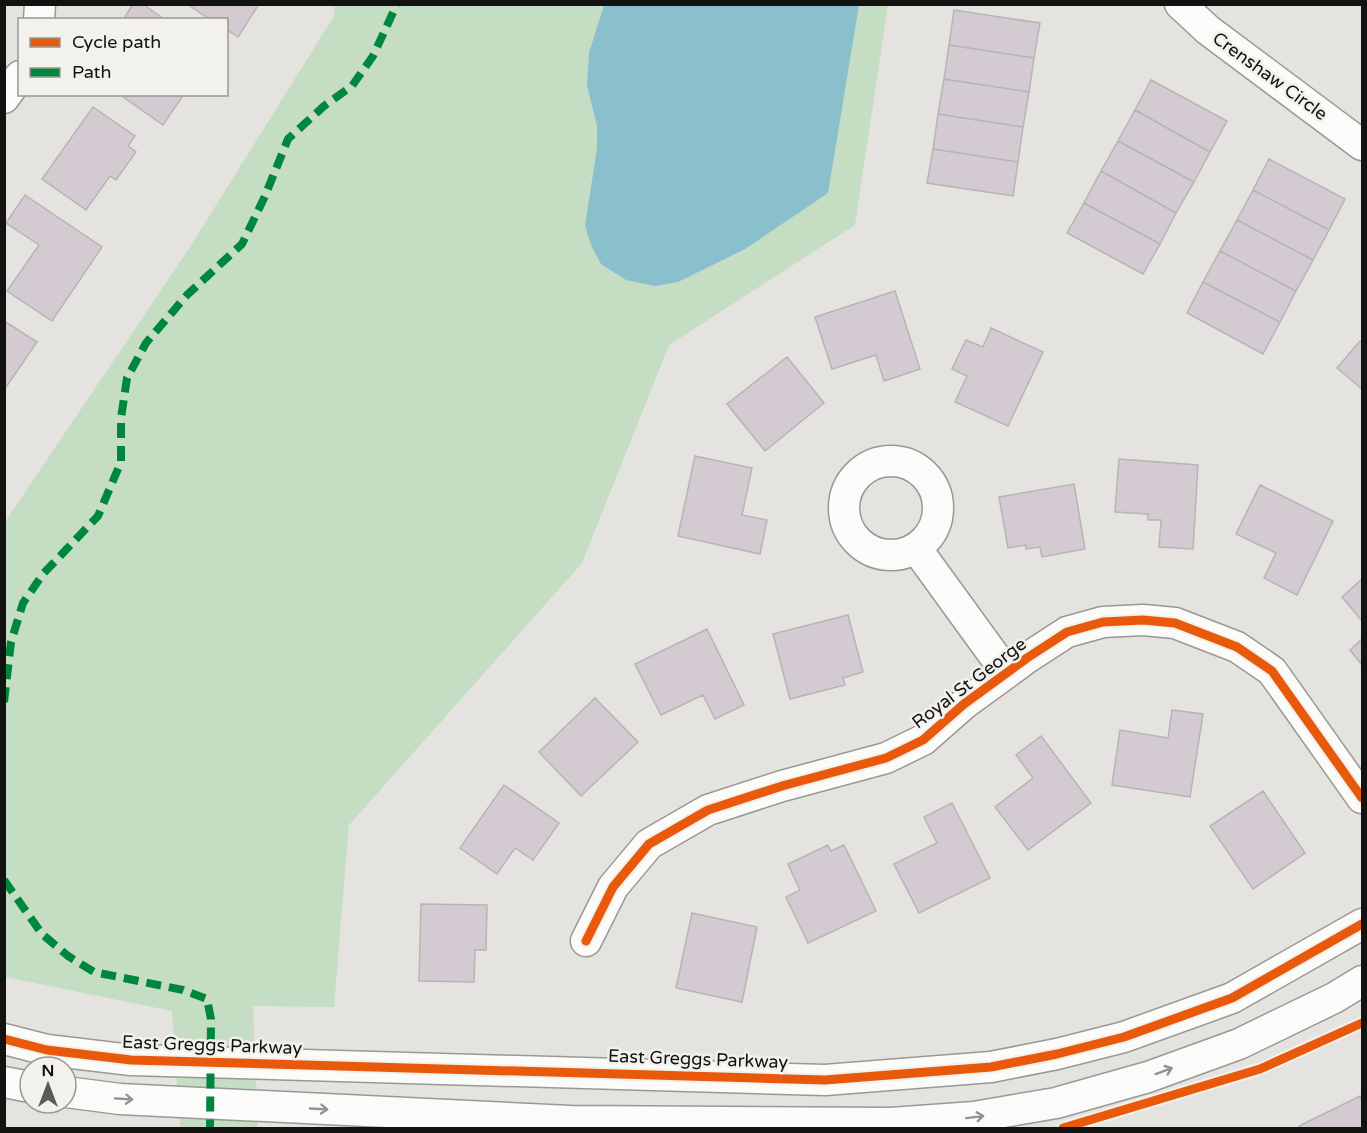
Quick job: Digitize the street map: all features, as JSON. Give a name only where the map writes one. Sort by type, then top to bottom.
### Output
[{"type":"street","name":"Crenshaw Circle","points":[[1180,4],[1208,30],[1362,145]]},
{"type":"street","points":[[4,98],[18,79]]},
{"type":"street","name":"Royal St George","points":[[916,548],[1006,672]]},
{"type":"street","name":"Royal St George","points":[[586,941],[613,887],[649,844],[708,810],[782,786],[886,758],[923,740],[964,704],[1006,672],[1067,632],[1103,622],[1175,623],[1237,647],[1272,670],[1362,798]]},
{"type":"street","name":"East Greggs Parkway","points":[[4,1039],[47,1050],[131,1060],[825,1080],[991,1067],[1058,1054],[1124,1037],[1232,998],[1362,924]]},
{"type":"street","points":[[78,1094],[120,1100],[569,1125],[891,1123],[974,1117],[1044,1105],[1148,1077],[1239,1044],[1334,998],[1362,981]]},
{"type":"street","points":[[569,1125],[572,1071]]},
{"type":"green space","points":[[335,5],[888,5],[855,225],[669,345],[582,563],[349,825],[334,1007],[253,1006],[258,1128],[180,1128],[172,1011],[5,977],[5,522],[188,250],[334,16]]},
{"type":"water","points":[[604,5],[859,5],[828,193],[745,249],[678,282],[655,286],[626,280],[601,264],[591,245],[585,226],[597,148],[597,126],[587,86],[589,53]]},
{"type":"building","points":[[133,4],[143,4],[162,18],[124,18]]},
{"type":"building","points":[[187,4],[259,4],[238,37],[228,30],[228,18],[208,18]]},
{"type":"building","points":[[954,10],[1040,23],[1034,58],[949,45]]},
{"type":"building","points":[[949,45],[1034,58],[1029,92],[944,79]]},
{"type":"building","points":[[944,79],[1029,92],[1023,127],[938,114]]},
{"type":"building","points":[[1151,80],[1227,121],[1210,152],[1135,110]]},
{"type":"building","points":[[122,96],[183,96],[163,125]]},
{"type":"building","points":[[93,107],[135,136],[128,146],[136,152],[116,180],[110,176],[86,210],[42,179]]},
{"type":"building","points":[[1135,110],[1210,152],[1194,182],[1118,141]]},
{"type":"building","points":[[938,114],[1023,127],[1018,162],[933,149]]},
{"type":"building","points":[[1118,141],[1194,182],[1176,213],[1101,171]]},
{"type":"building","points":[[933,149],[1018,162],[1013,196],[927,183]]},
{"type":"building","points":[[1269,159],[1345,199],[1329,230],[1253,190]]},
{"type":"building","points":[[1101,171],[1176,213],[1160,244],[1084,203]]},
{"type":"building","points":[[1253,190],[1329,230],[1313,260],[1237,220]]},
{"type":"building","points":[[25,195],[102,247],[52,321],[7,291],[39,245],[6,223]]},
{"type":"building","points":[[1084,203],[1160,244],[1143,274],[1067,233]]},
{"type":"building","points":[[1237,220],[1313,260],[1296,291],[1220,251]]},
{"type":"building","points":[[1220,251],[1296,291],[1280,322],[1203,282]]},
{"type":"building","points":[[1203,282],[1280,322],[1263,354],[1187,313]]},
{"type":"building","points":[[895,291],[920,369],[884,381],[876,355],[832,369],[815,317]]},
{"type":"building","points":[[4,321],[37,342],[4,390]]},
{"type":"building","points":[[991,328],[1043,352],[1008,426],[955,402],[967,376],[952,369],[966,340],[983,347]]},
{"type":"building","points":[[1360,341],[1362,343],[1362,389],[1337,368]]},
{"type":"building","points":[[787,357],[824,403],[765,451],[727,404]]},
{"type":"building","points":[[695,456],[752,468],[742,515],[767,520],[760,554],[678,536]]},
{"type":"building","points":[[1119,459],[1198,465],[1193,549],[1159,547],[1161,520],[1148,520],[1148,514],[1115,512]]},
{"type":"building","points":[[1074,484],[1085,549],[1042,557],[1040,547],[1026,549],[1026,545],[1008,548],[999,497]]},
{"type":"building","points":[[1260,485],[1333,521],[1297,595],[1264,578],[1276,553],[1236,534]]},
{"type":"building","points":[[1362,579],[1362,621],[1342,597]]},
{"type":"building","points":[[848,615],[863,672],[843,678],[845,685],[790,699],[773,634]]},
{"type":"building","points":[[707,629],[744,705],[715,719],[703,695],[661,715],[635,664]]},
{"type":"building","points":[[1362,639],[1362,665],[1350,650]]},
{"type":"building","points":[[595,698],[638,742],[581,796],[539,752]]},
{"type":"building","points":[[1172,710],[1203,714],[1190,797],[1112,785],[1120,730],[1168,738]]},
{"type":"building","points":[[1041,736],[1091,803],[1028,850],[995,807],[1033,778],[1016,755]]},
{"type":"building","points":[[504,785],[559,823],[533,860],[515,848],[497,874],[460,848]]},
{"type":"building","points":[[1263,791],[1305,853],[1253,889],[1210,826]]},
{"type":"building","points":[[952,803],[990,878],[919,913],[894,864],[937,843],[924,817]]},
{"type":"building","points":[[828,845],[831,851],[844,845],[876,911],[808,943],[786,897],[800,890],[788,864]]},
{"type":"building","points":[[421,904],[487,905],[486,950],[475,950],[474,982],[419,981]]},
{"type":"building","points":[[692,913],[757,927],[742,1002],[676,988]]},
{"type":"building","points":[[1360,1096],[1362,1128],[1301,1128],[1299,1126]]},
{"type":"marked path","points":[[4,702],[11,642],[23,603],[43,574],[98,516],[121,462],[121,418],[127,378],[146,343],[187,295],[242,244],[265,196],[288,139],[324,106],[352,86],[373,56],[397,4]]},
{"type":"marked path","points":[[4,880],[42,934],[68,956],[94,972],[183,990],[207,999],[211,1019],[210,1128]]},
{"type":"cycle path","points":[[586,941],[613,887],[649,844],[708,810],[782,786],[886,758],[923,740],[964,704],[1027,658],[1067,632],[1103,622],[1143,620],[1175,623],[1237,647],[1272,671],[1362,798]]},
{"type":"cycle path","points":[[4,1039],[47,1050],[131,1060],[825,1080],[991,1067],[1057,1054],[1124,1037],[1232,998],[1362,924]]},
{"type":"cycle path","points":[[1063,1128],[1260,1069],[1362,1023]]}]
